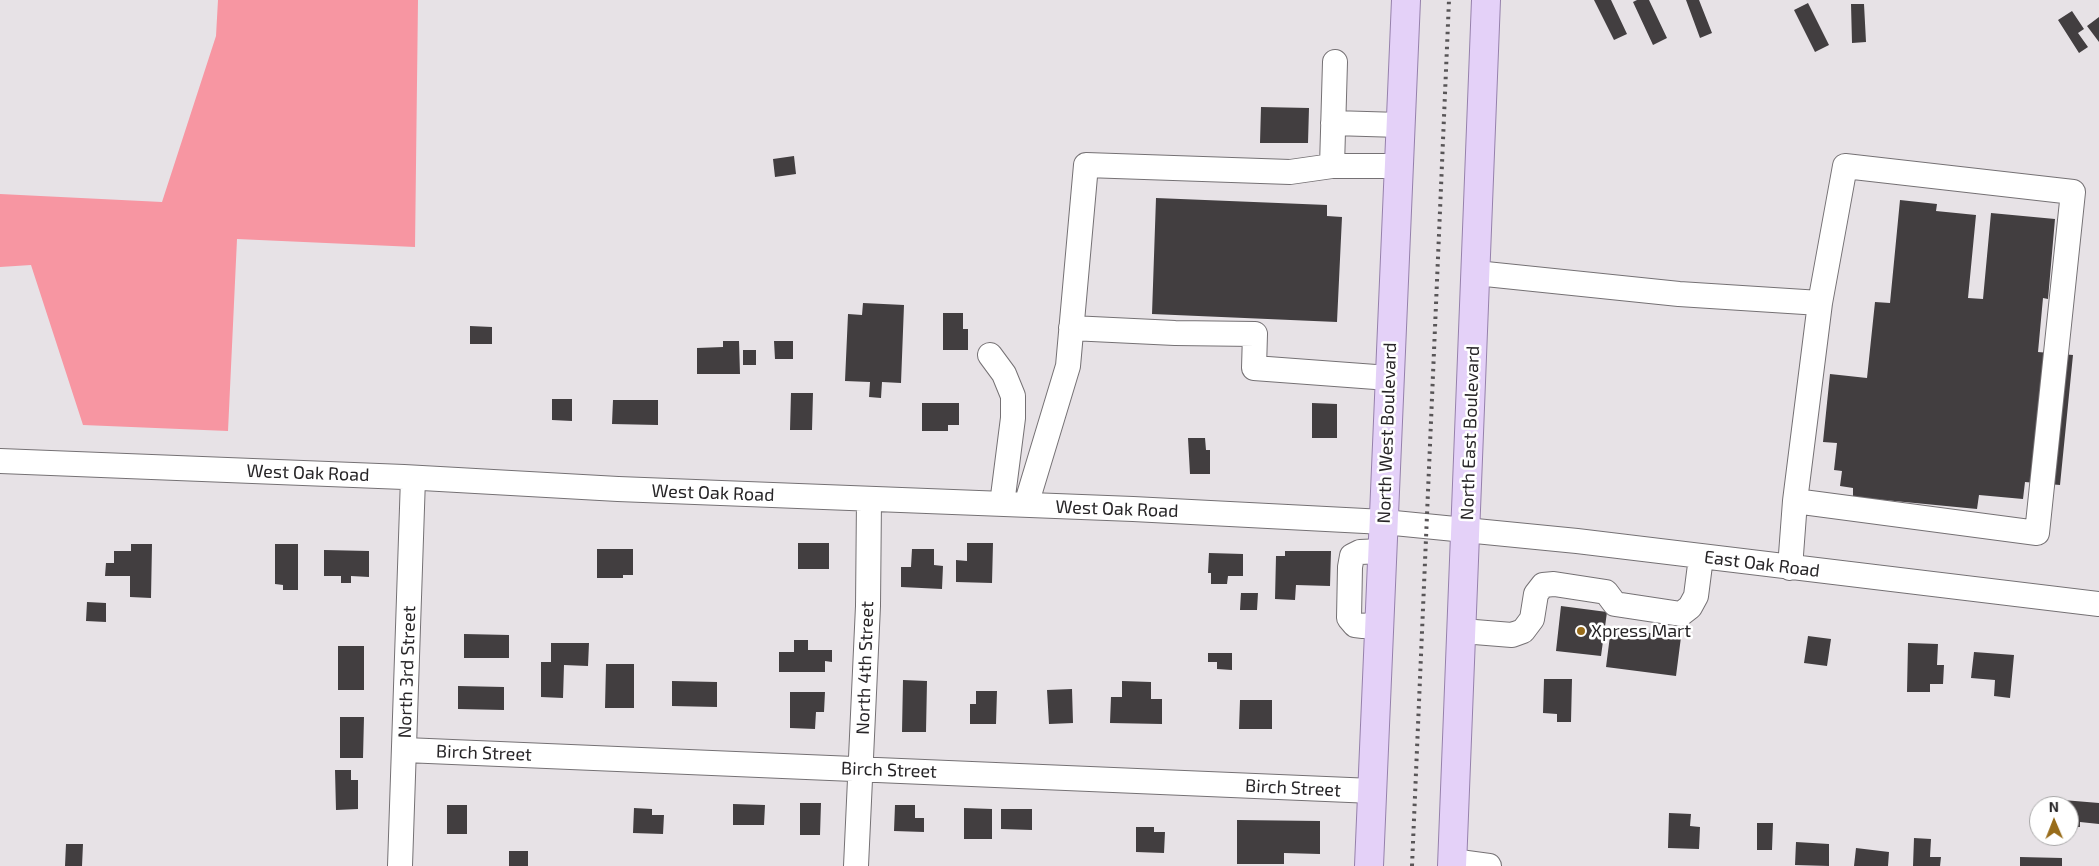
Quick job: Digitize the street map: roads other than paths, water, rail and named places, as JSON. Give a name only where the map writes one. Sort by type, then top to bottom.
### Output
[{"type":"main road","name":"North West Boulevard","points":[[1369,866],[1406,0]]},
{"type":"main road","name":"North East Boulevard","points":[[1452,864],[1486,0]]},
{"type":"street","points":[[1332,166],[1335,62]]},
{"type":"street","points":[[1333,123],[1400,125]]},
{"type":"street","points":[[1026,505],[1068,366],[1086,166],[1290,172],[1332,166],[1398,166]]},
{"type":"street","points":[[1790,568],[1795,501],[1820,303],[1846,166],[2073,192],[2037,533],[1795,501]]},
{"type":"street","points":[[1476,273],[1679,294],[1820,303]]},
{"type":"street","points":[[1071,328],[1176,333],[1255,334],[1254,368],[1389,378]]},
{"type":"street","points":[[990,355],[1004,374],[1013,396],[1013,418],[1002,504]]},
{"type":"street","name":"West Oak Road","points":[[0,461],[1026,505],[1425,525]]},
{"type":"street","name":"North 3rd Street","points":[[400,866],[413,478]]},
{"type":"street","name":"North 4th Street","points":[[856,866],[868,606],[869,499]]},
{"type":"street","name":"East Oak Road","points":[[1425,525],[2099,604]]},
{"type":"street","points":[[1462,631],[1512,634],[1523,631],[1532,619],[1536,594],[1543,585],[1554,584],[1606,592],[1616,604],[1681,614],[1690,607],[1696,596],[1701,556]]},
{"type":"street","name":"Birch Street","points":[[405,750],[1373,791]]},
{"type":"street","points":[[1452,864],[1489,866]]},
{"type":"railway","points":[[1412,866],[1449,0]]},
{"type":"place","name":"Xpress Mart","points":[[1581,631]]}]
